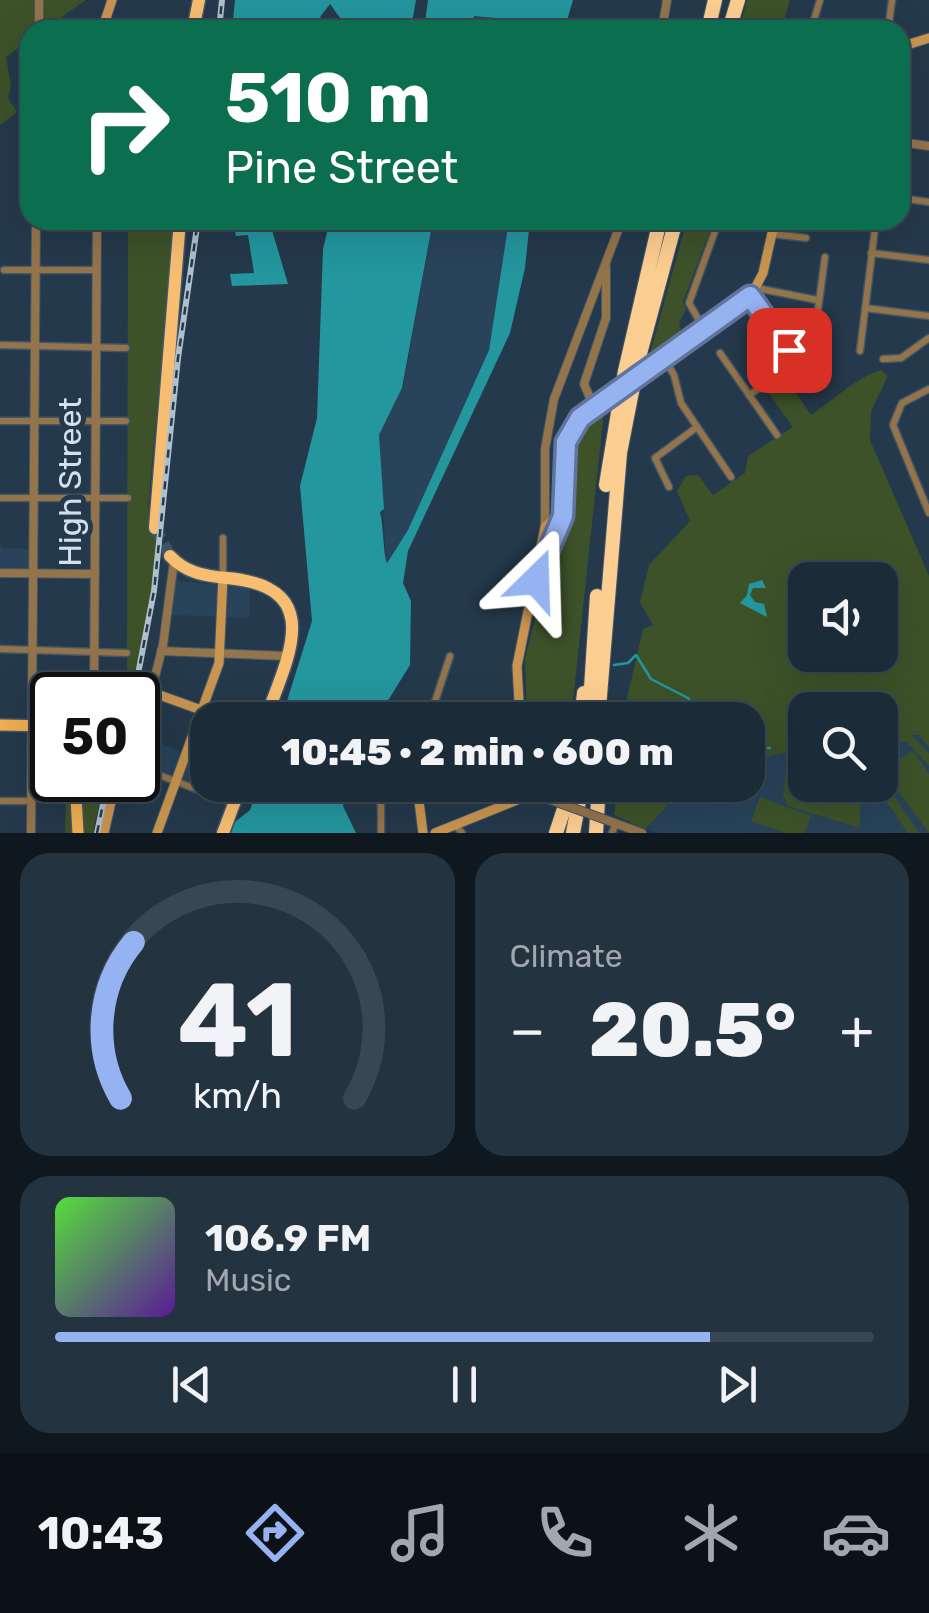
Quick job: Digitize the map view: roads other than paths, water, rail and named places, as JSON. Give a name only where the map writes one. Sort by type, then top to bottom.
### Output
[{"type":"highway","points":[[155,528],[179,230]]},
{"type":"highway","points":[[590,702],[615,422],[658,230]]},
{"type":"highway","points":[[599,702],[620,452],[638,361],[673,230]]},
{"type":"highway","points":[[172,559],[190,571],[263,584],[284,600],[293,625],[288,656],[271,702]]},
{"type":"highway","points":[[584,702],[596,613]]},
{"type":"highway","points":[[556,833],[566,802]]},
{"type":"highway","points":[[573,833],[579,802]]},
{"type":"highway","points":[[582,833],[588,802]]},
{"type":"highway","points":[[596,833],[598,802]]},
{"type":"highway","points":[[224,833],[234,803]]},
{"type":"main road","points":[[540,561],[564,511],[566,442],[573,426],[753,292],[771,230]]},
{"type":"main road","points":[[519,702],[517,666],[545,527],[554,524],[564,511]]},
{"type":"main road","points":[[205,702],[221,653],[222,578]]},
{"type":"main road","points":[[160,695],[190,706]]},
{"type":"main road","points":[[0,725],[30,725]]},
{"type":"main road","points":[[157,833],[190,743]]},
{"type":"main road","points":[[76,802],[78,833]]},
{"type":"main road","points":[[104,833],[111,802]]},
{"type":"main road","points":[[419,802],[423,833]]},
{"type":"main road","points":[[435,833],[452,830],[512,802]]},
{"type":"main road","points":[[423,819],[431,826],[452,830]]},
{"type":"street","points":[[33,672],[36,230]]},
{"type":"street","name":"High Street","points":[[94,672],[96,230]]},
{"type":"street","points":[[545,527],[546,449],[552,406],[618,230]]},
{"type":"street","points":[[704,329],[689,303],[715,230]]},
{"type":"street","points":[[860,351],[875,230]]},
{"type":"street","points":[[770,234],[806,238]]},
{"type":"street","points":[[872,253],[929,260]]},
{"type":"street","points":[[749,395],[812,354],[825,257]]},
{"type":"street","points":[[598,405],[584,386],[606,318],[606,262]]},
{"type":"street","points":[[4,270],[96,270]]},
{"type":"street","points":[[753,292],[818,300]]},
{"type":"street","points":[[753,292],[795,362]]},
{"type":"street","points":[[866,308],[929,316]]},
{"type":"street","points":[[883,359],[900,358],[929,338]]},
{"type":"street","points":[[0,345],[126,348]]},
{"type":"street","points":[[720,353],[777,435]]},
{"type":"street","points":[[659,361],[674,375],[678,397],[732,476]]},
{"type":"street","points":[[929,389],[902,404],[892,425],[929,514]]},
{"type":"street","points":[[0,422],[126,422]]},
{"type":"street","points":[[669,487],[655,462],[656,456],[697,427]]},
{"type":"street","points":[[0,498],[128,498]]},
{"type":"street","points":[[222,578],[224,538]]},
{"type":"street","points":[[156,672],[172,559]]},
{"type":"street","points":[[0,574],[95,574]]},
{"type":"street","points":[[0,649],[127,654]]},
{"type":"street","points":[[161,651],[288,656]]},
{"type":"street","points":[[435,702],[450,656]]},
{"type":"street","points":[[160,775],[234,803]]},
{"type":"street","points":[[0,801],[30,801]]},
{"type":"street","points":[[32,802],[32,833]]},
{"type":"street","points":[[380,802],[382,833]]},
{"type":"street","points":[[556,802],[613,826],[642,833]]},
{"type":"waterway","points":[[614,665],[628,663],[636,655],[651,679],[691,702]]},
{"type":"waterway","points":[[765,748],[770,748]]},
{"type":"tunnel","points":[[155,528],[170,556]]},
{"type":"railway","points":[[220,20],[222,0]]},
{"type":"railway","points":[[138,672],[154,591],[178,358],[197,230]]},
{"type":"railway","points":[[97,833],[103,802]]}]
